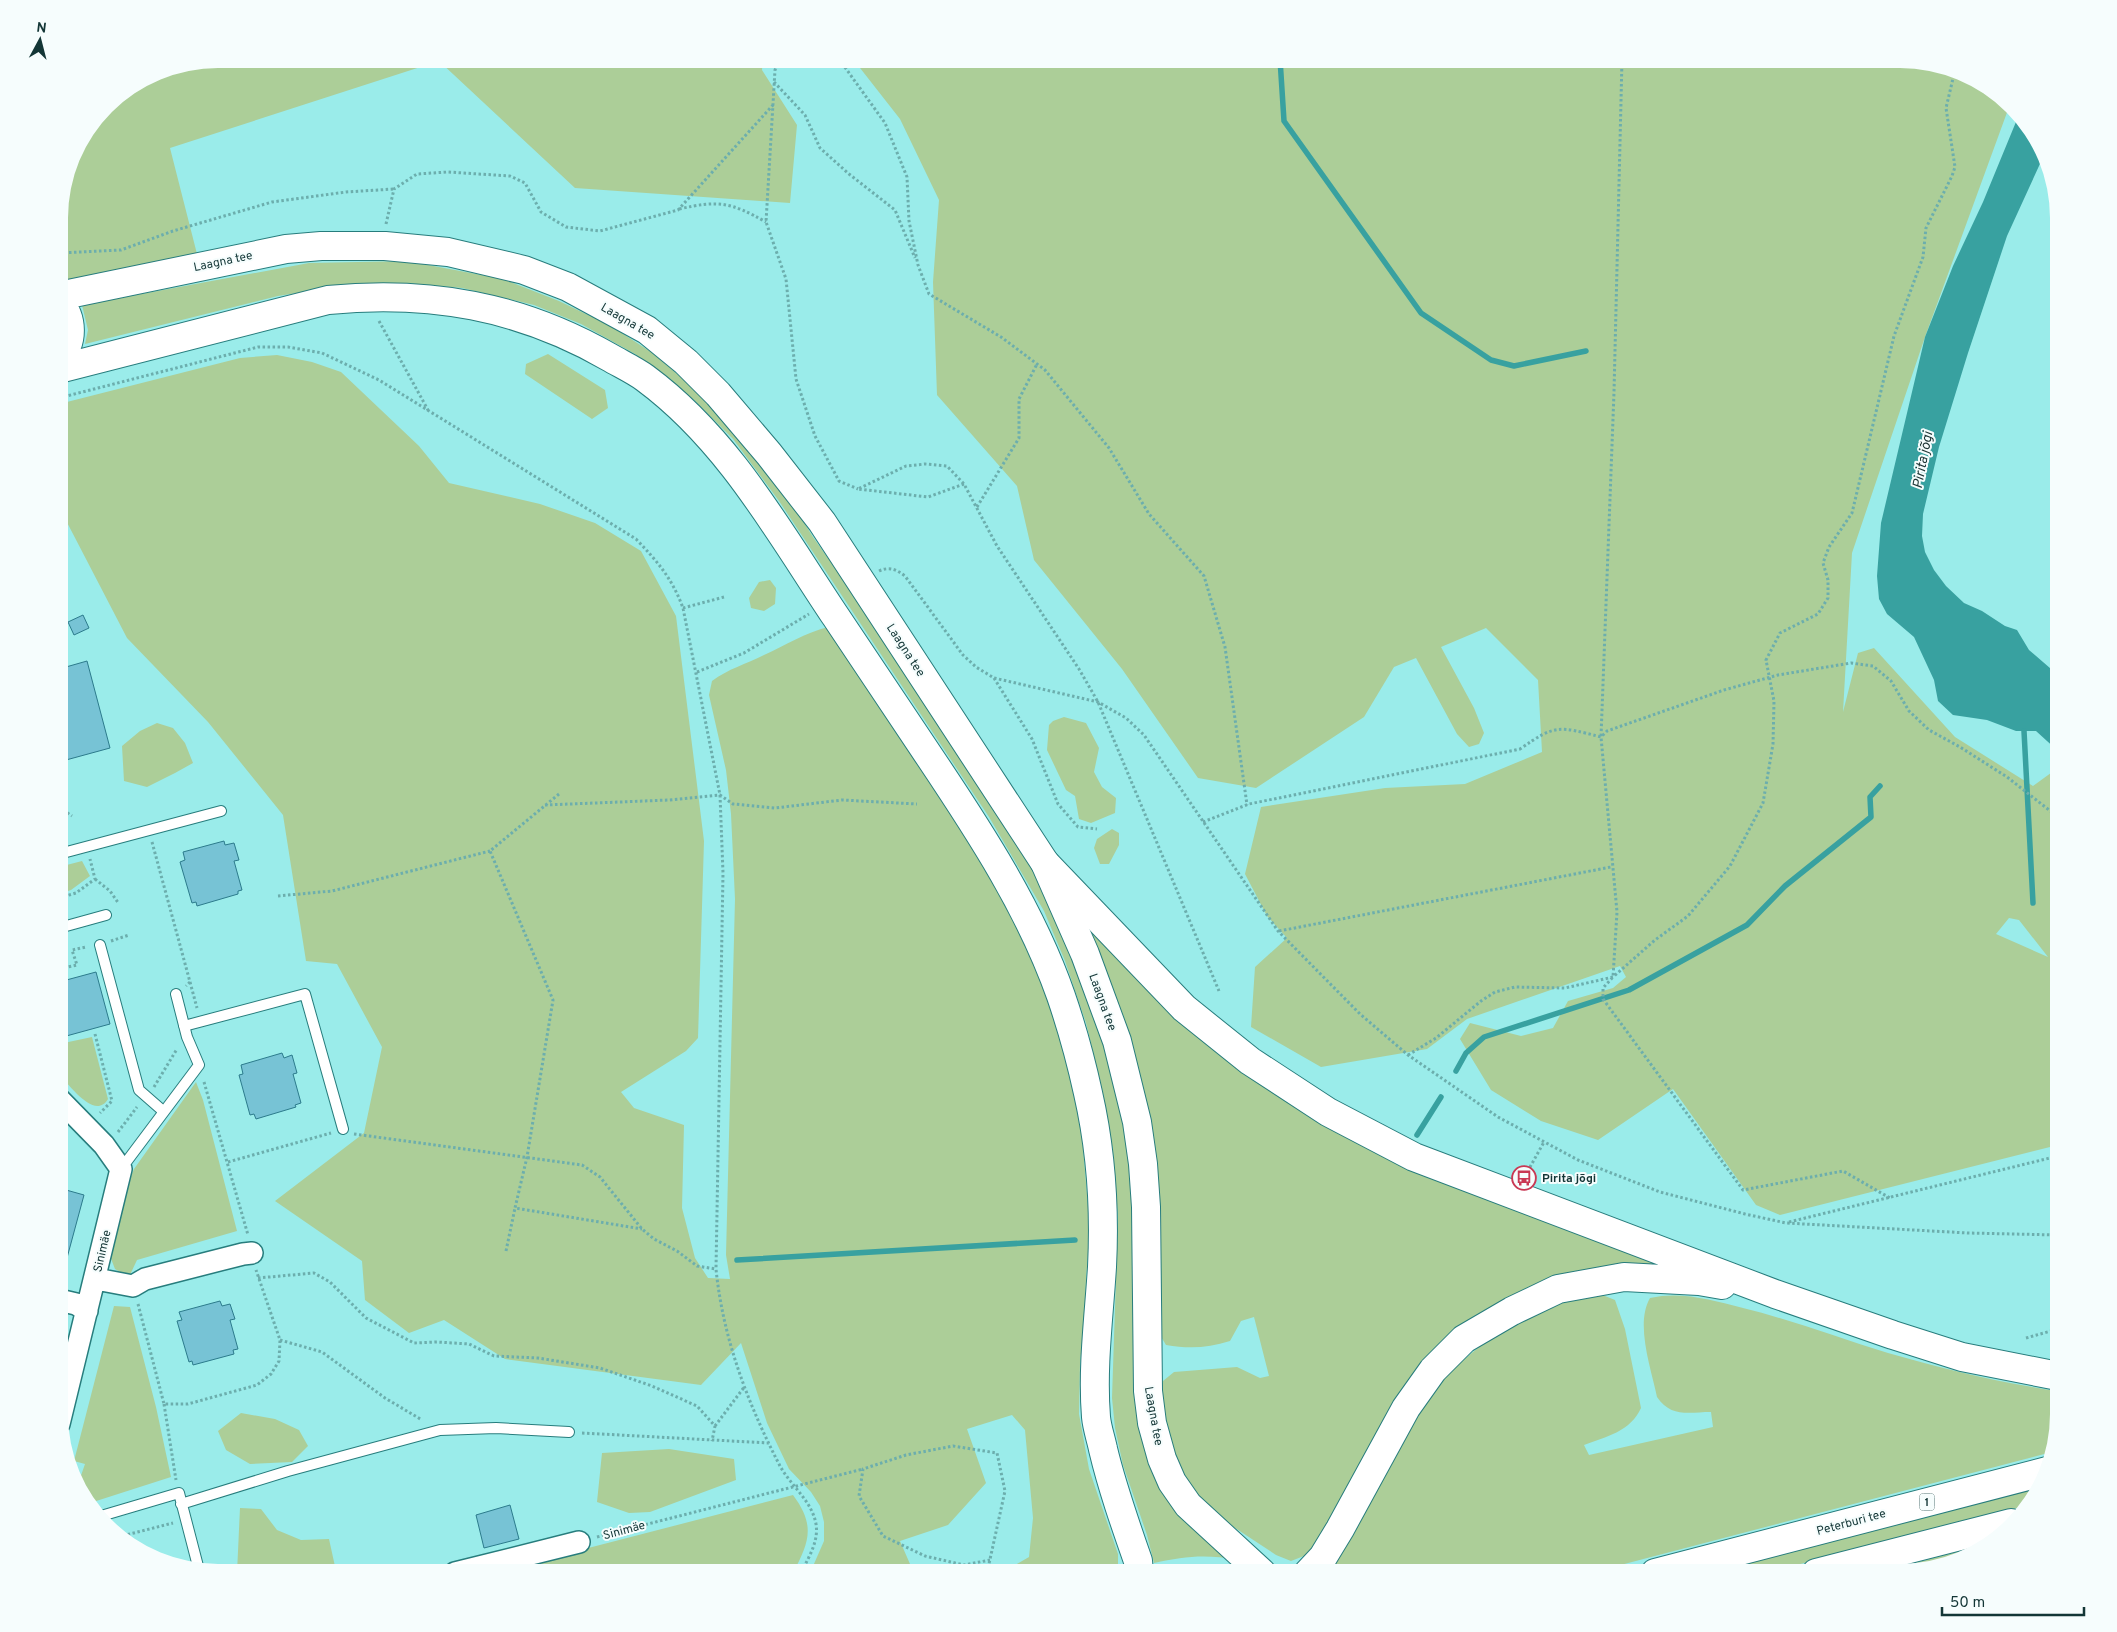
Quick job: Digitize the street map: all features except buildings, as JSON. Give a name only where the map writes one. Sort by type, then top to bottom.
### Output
[{"type":"main road","name":"Laagna tee","points":[[68,294],[274,251],[321,246],[385,246],[448,252],[524,270],[568,287],[647,330],[686,362],[718,394],[769,454],[822,522],[1045,863],[1085,954],[1117,1041],[1137,1122],[1143,1164],[1146,1207],[1148,1391],[1152,1423],[1162,1459],[1172,1482],[1188,1505],[1252,1564]]},
{"type":"main road","points":[[68,367],[328,300],[366,296],[404,296],[458,302],[504,312],[544,325],[589,345],[643,376],[697,423],[744,478],[978,829],[1015,893],[1061,996],[1074,1038],[1096,1128],[1102,1196],[1102,1262],[1096,1350],[1096,1419],[1111,1483],[1138,1564]]},
{"type":"main road","points":[[68,318],[70,325],[68,344]]},
{"type":"main road","points":[[1045,863],[1184,1008],[1250,1061],[1328,1112],[1414,1157],[1776,1294],[1893,1335],[1962,1357],[2050,1374]]},
{"type":"main road","points":[[1317,1564],[1324,1557],[1340,1529],[1406,1408],[1433,1370],[1464,1339],[1512,1311],[1558,1289],[1624,1277],[1699,1282],[1776,1294]]},
{"type":"main road","name":"Peterburi tee","points":[[1690,1564],[2037,1474]]},
{"type":"main road","points":[[1851,1564],[2001,1526]]},
{"type":"street","points":[[68,1108],[104,1144],[121,1169]]},
{"type":"street","name":"Sinimäe","points":[[68,1387],[96,1279],[121,1169]]},
{"type":"street","points":[[96,1279],[133,1286],[145,1279],[252,1253]]},
{"type":"street","points":[[68,1302],[87,1310]]},
{"type":"street","points":[[491,1564],[579,1542]]},
{"type":"lane","points":[[68,852],[221,811]]},
{"type":"lane","points":[[68,926],[106,916]]},
{"type":"lane","points":[[100,944],[139,1090],[163,1111]]},
{"type":"lane","points":[[121,1169],[199,1065],[184,1026],[176,994]]},
{"type":"lane","points":[[184,1026],[305,994],[338,1131]]},
{"type":"lane","points":[[181,1504],[288,1471],[440,1430],[496,1428],[569,1432]]},
{"type":"lane","points":[[106,1515],[178,1493],[197,1563]]},
{"type":"path","points":[[777,68],[774,82],[766,222],[786,279],[796,379],[815,436],[839,481],[858,489],[928,498],[964,484]]},
{"type":"path","points":[[845,68],[885,123],[907,177],[909,221],[918,265]]},
{"type":"path","points":[[1613,977],[1617,912],[1611,867],[1601,737],[1614,392],[1622,68]]},
{"type":"path","points":[[1890,1198],[1843,1171],[1743,1190],[1603,999],[1603,988],[1655,940],[1688,916],[1730,866],[1763,803],[1773,744],[1774,701],[1766,660],[1780,633],[1818,614],[1828,598],[1828,580],[1823,563],[1829,547],[1852,513],[1894,336],[1923,257],[1926,228],[1952,176],[1955,166],[1946,108],[1953,77]]},
{"type":"path","points":[[774,82],[805,115],[820,148],[848,174],[895,210],[929,294],[1001,337],[1045,370],[1109,448],[1149,514],[1204,576],[1225,647],[1247,805]]},
{"type":"path","points":[[678,210],[773,105]]},
{"type":"path","points":[[68,253],[120,250],[173,231],[272,202],[346,192],[394,189],[416,174],[448,172],[510,176],[525,183],[541,212],[566,227],[600,231],[707,203],[739,207],[766,222]]},
{"type":"path","points":[[385,246],[386,219],[394,189]]},
{"type":"path","points":[[366,296],[428,410]]},
{"type":"path","points":[[68,396],[258,347],[288,347],[322,353],[379,380],[636,538],[661,565],[672,583],[683,608],[720,795],[723,873],[716,1269],[724,1324],[735,1362],[769,1443],[793,1486],[812,1510],[816,1525],[815,1545],[806,1564]]},
{"type":"path","points":[[976,508],[1019,438],[1019,399],[1036,364]]},
{"type":"path","points":[[858,489],[906,466],[926,464],[947,466],[964,484],[996,546],[1098,702],[1219,991]]},
{"type":"path","points":[[872,574],[890,568],[905,576],[963,655],[976,667],[994,678],[1098,702],[1126,718],[1144,735],[1278,931],[1360,1014],[1408,1055],[1498,1117],[1578,1160],[1660,1192],[1786,1223],[1968,1233],[2050,1235]]},
{"type":"path","points":[[683,608],[724,597]]},
{"type":"path","points":[[697,672],[744,653],[811,613]]},
{"type":"path","points":[[1601,737],[1607,731],[1724,690],[1769,678],[1851,663],[1873,666],[1891,682],[1909,711],[1929,730],[2007,777],[2050,810]]},
{"type":"path","points":[[994,678],[1032,739],[1058,804],[1078,828],[1097,829]]},
{"type":"path","points":[[1203,822],[1247,805],[1520,749],[1545,732],[1558,729],[1565,728],[1601,737]]},
{"type":"path","points":[[278,896],[332,891],[490,850],[559,794]]},
{"type":"path","points":[[545,805],[669,800],[720,795],[733,804],[775,808],[842,800],[917,804]]},
{"type":"path","points":[[68,813],[72,816]]},
{"type":"path","points":[[149,830],[200,1022]]},
{"type":"path","points":[[87,847],[95,879],[110,891],[119,904]]},
{"type":"path","points":[[490,850],[553,1000],[528,1158],[506,1251]]},
{"type":"path","points":[[1278,931],[1611,867]]},
{"type":"path","points":[[68,895],[76,893],[95,879]]},
{"type":"path","points":[[1408,1055],[1436,1038],[1495,992],[1515,987],[1565,988],[1613,977]]},
{"type":"path","points":[[176,994],[190,982]]},
{"type":"path","points":[[95,1034],[112,1101],[96,1117]]},
{"type":"path","points":[[228,1162],[338,1131],[582,1165],[600,1177],[642,1229],[697,1266],[716,1269]]},
{"type":"path","points":[[1524,1178],[1544,1142]]},
{"type":"path","points":[[1786,1223],[2050,1158]]},
{"type":"path","points":[[515,1208],[642,1229]]},
{"type":"path","points":[[258,1278],[314,1273],[330,1282],[366,1318],[414,1343],[469,1344],[494,1356],[538,1358],[600,1368],[652,1386],[697,1406],[715,1426]]},
{"type":"path","points":[[2026,1338],[2050,1331]]},
{"type":"path","points":[[280,1340],[322,1352],[385,1398],[440,1430]]},
{"type":"path","points":[[712,1441],[715,1426],[745,1386]]},
{"type":"path","points":[[164,1404],[178,1493]]},
{"type":"path","points":[[569,1432],[769,1443]]},
{"type":"path","points":[[960,1564],[925,1556],[882,1536],[859,1496],[863,1469],[906,1456],[953,1446],[997,1453],[1005,1491],[989,1564]]},
{"type":"path","name":"Sinimäe","points":[[579,1542],[863,1469]]},
{"type":"path","points":[[127,1535],[185,1520]]},
{"type":"path","points":[[969,1564],[990,1560]]},
{"type":"green space","points":[[417,68],[170,148],[197,254],[68,280],[68,207],[73,178],[83,151],[93,134],[118,105],[151,83],[169,75],[198,69]]},
{"type":"green space","points":[[446,68],[762,68],[797,125],[790,203],[575,188]]},
{"type":"green space","points":[[860,68],[1910,68],[1948,75],[1991,98],[2007,112],[1925,337],[1852,553],[1843,712],[1858,653],[1874,648],[1955,737],[2033,786],[2050,774],[2050,1147],[1780,1215],[1756,1205],[1673,1089],[1598,1140],[1541,1121],[1491,1090],[1460,1039],[1470,1023],[1521,1036],[1553,1028],[1568,1001],[1613,988],[1626,977],[1620,966],[1467,1019],[1427,1049],[1321,1067],[1251,1027],[1255,967],[1287,938],[1267,916],[1245,874],[1261,807],[1385,788],[1465,784],[1542,752],[1538,680],[1486,628],[1441,647],[1474,708],[1484,733],[1479,744],[1469,747],[1457,734],[1416,658],[1394,667],[1364,717],[1256,788],[1198,778],[1122,669],[1034,560],[1017,486],[937,395],[933,282],[939,200],[900,119]],"holes":[[[2009,918],[2019,920],[2048,957],[1996,934]]]},
{"type":"green space","points":[[407,261],[503,279],[559,301],[611,326],[651,352],[734,427],[780,484],[813,537],[871,619],[1018,844],[1051,900],[1099,1014],[1135,1162],[1147,1453],[1158,1485],[1180,1511],[1238,1560],[1196,1557],[1154,1563],[1147,1535],[1123,1465],[1115,1428],[1112,1398],[1118,1217],[1113,1151],[1103,1093],[1086,1023],[1065,961],[1044,911],[989,817],[779,501],[733,439],[694,400],[635,354],[581,324],[534,305],[462,288],[406,283],[329,288],[278,296],[85,344],[88,330],[82,305],[309,263]]},
{"type":"green space","points":[[548,354],[605,390],[608,408],[592,419],[525,374],[526,364]]},
{"type":"green space","points":[[277,355],[312,362],[341,372],[419,446],[449,483],[540,504],[595,523],[641,551],[676,616],[704,841],[698,1038],[686,1051],[621,1092],[634,1108],[684,1125],[682,1208],[695,1258],[708,1278],[730,1279],[726,1255],[735,899],[731,814],[726,770],[709,695],[712,681],[724,673],[803,636],[828,627],[950,807],[1018,924],[1046,992],[1067,1062],[1082,1136],[1090,1229],[1080,1364],[1079,1414],[1089,1469],[1118,1554],[1118,1564],[1017,1564],[1029,1557],[1033,1518],[1025,1430],[1012,1415],[967,1429],[986,1483],[948,1525],[900,1541],[910,1564],[814,1564],[824,1541],[824,1522],[820,1506],[811,1492],[789,1469],[767,1423],[741,1343],[701,1385],[505,1359],[444,1320],[409,1333],[365,1300],[362,1261],[275,1201],[364,1133],[382,1047],[337,964],[306,961],[283,815],[208,722],[127,638],[68,524],[68,402],[240,358]]},
{"type":"green space","points":[[770,580],[776,588],[775,604],[764,611],[751,608],[749,598],[759,582]]},
{"type":"green space","points":[[1064,717],[1086,723],[1099,748],[1094,772],[1102,787],[1116,798],[1115,813],[1091,823],[1079,819],[1075,796],[1066,790],[1047,750],[1049,725],[1053,721]]},
{"type":"green space","points":[[157,723],[173,728],[185,743],[193,763],[147,787],[124,781],[122,746],[140,731]]},
{"type":"green space","points":[[1112,829],[1119,833],[1119,845],[1109,864],[1100,864],[1094,848],[1097,839]]},
{"type":"green space","points":[[82,861],[90,876],[68,891],[68,865]]},
{"type":"green space","points":[[1084,921],[1416,1171],[1498,1204],[1675,1267],[1547,1280],[1504,1300],[1470,1322],[1320,1541],[1304,1556],[1291,1561],[1276,1555],[1208,1508],[1191,1487],[1177,1465],[1166,1435],[1160,1388],[1163,1381],[1174,1372],[1237,1367],[1260,1378],[1269,1376],[1254,1317],[1241,1321],[1230,1341],[1214,1345],[1183,1347],[1166,1345],[1160,1335],[1128,1033],[1101,956]]},
{"type":"green space","points":[[92,1037],[108,1099],[103,1105],[96,1106],[90,1104],[68,1085],[68,1042]]},
{"type":"green space","points":[[196,1082],[203,1100],[237,1231],[137,1260],[129,1277],[115,1269],[110,1256],[123,1195],[134,1169]]},
{"type":"green space","points":[[1600,1294],[1615,1300],[1625,1329],[1641,1408],[1637,1416],[1624,1428],[1584,1445],[1589,1455],[1713,1427],[1711,1412],[1688,1413],[1674,1411],[1662,1404],[1657,1397],[1648,1360],[1644,1320],[1650,1298],[1673,1295],[1708,1299],[1761,1313],[1888,1353],[1951,1370],[2050,1390],[2050,1415],[2044,1454],[1624,1564],[1332,1564],[1340,1556],[1414,1418],[1448,1375],[1466,1358],[1506,1328],[1528,1316],[1575,1299]]},
{"type":"green space","points":[[114,1306],[130,1307],[156,1407],[171,1477],[95,1501],[81,1476],[85,1464],[74,1460]]},
{"type":"green space","points":[[241,1413],[275,1419],[299,1430],[308,1446],[292,1462],[250,1464],[226,1450],[218,1431]]},
{"type":"green space","points":[[669,1449],[734,1459],[736,1480],[650,1512],[629,1513],[597,1502],[602,1453]]},
{"type":"green space","points":[[2030,1488],[2017,1508],[1800,1564],[1738,1564]]},
{"type":"green space","points":[[793,1495],[805,1516],[807,1525],[806,1543],[797,1564],[527,1564]]},
{"type":"green space","points":[[240,1508],[261,1509],[277,1530],[301,1540],[329,1539],[334,1564],[237,1564]]},
{"type":"green space","points":[[1962,1551],[1929,1562],[1913,1563]]},
{"type":"water","points":[[2016,122],[2029,142],[2040,164],[2007,236],[1968,353],[1939,447],[1923,514],[1922,536],[1925,552],[1934,570],[1946,586],[1964,603],[1982,611],[2005,626],[2017,630],[2029,650],[2050,668],[2050,744],[2036,731],[2016,731],[1987,720],[1953,715],[1938,701],[1934,680],[1914,637],[1887,614],[1879,599],[1877,576],[1881,523],[1925,337],[1953,266],[1983,202]]},
{"type":"waterway","points":[[1281,68],[1284,121],[1421,313],[1491,360],[1514,366],[1586,351]]},
{"type":"waterway","points":[[2024,731],[2033,903]]},
{"type":"waterway","points":[[1456,1071],[1466,1053],[1484,1037],[1629,990],[1747,925],[1785,886],[1871,817],[1870,797],[1880,786]]},
{"type":"waterway","points":[[1417,1135],[1441,1097]]},
{"type":"waterway","points":[[737,1260],[1075,1240]]},
{"type":"place","name":"Pirita jõgi","points":[[1524,1178]]}]
